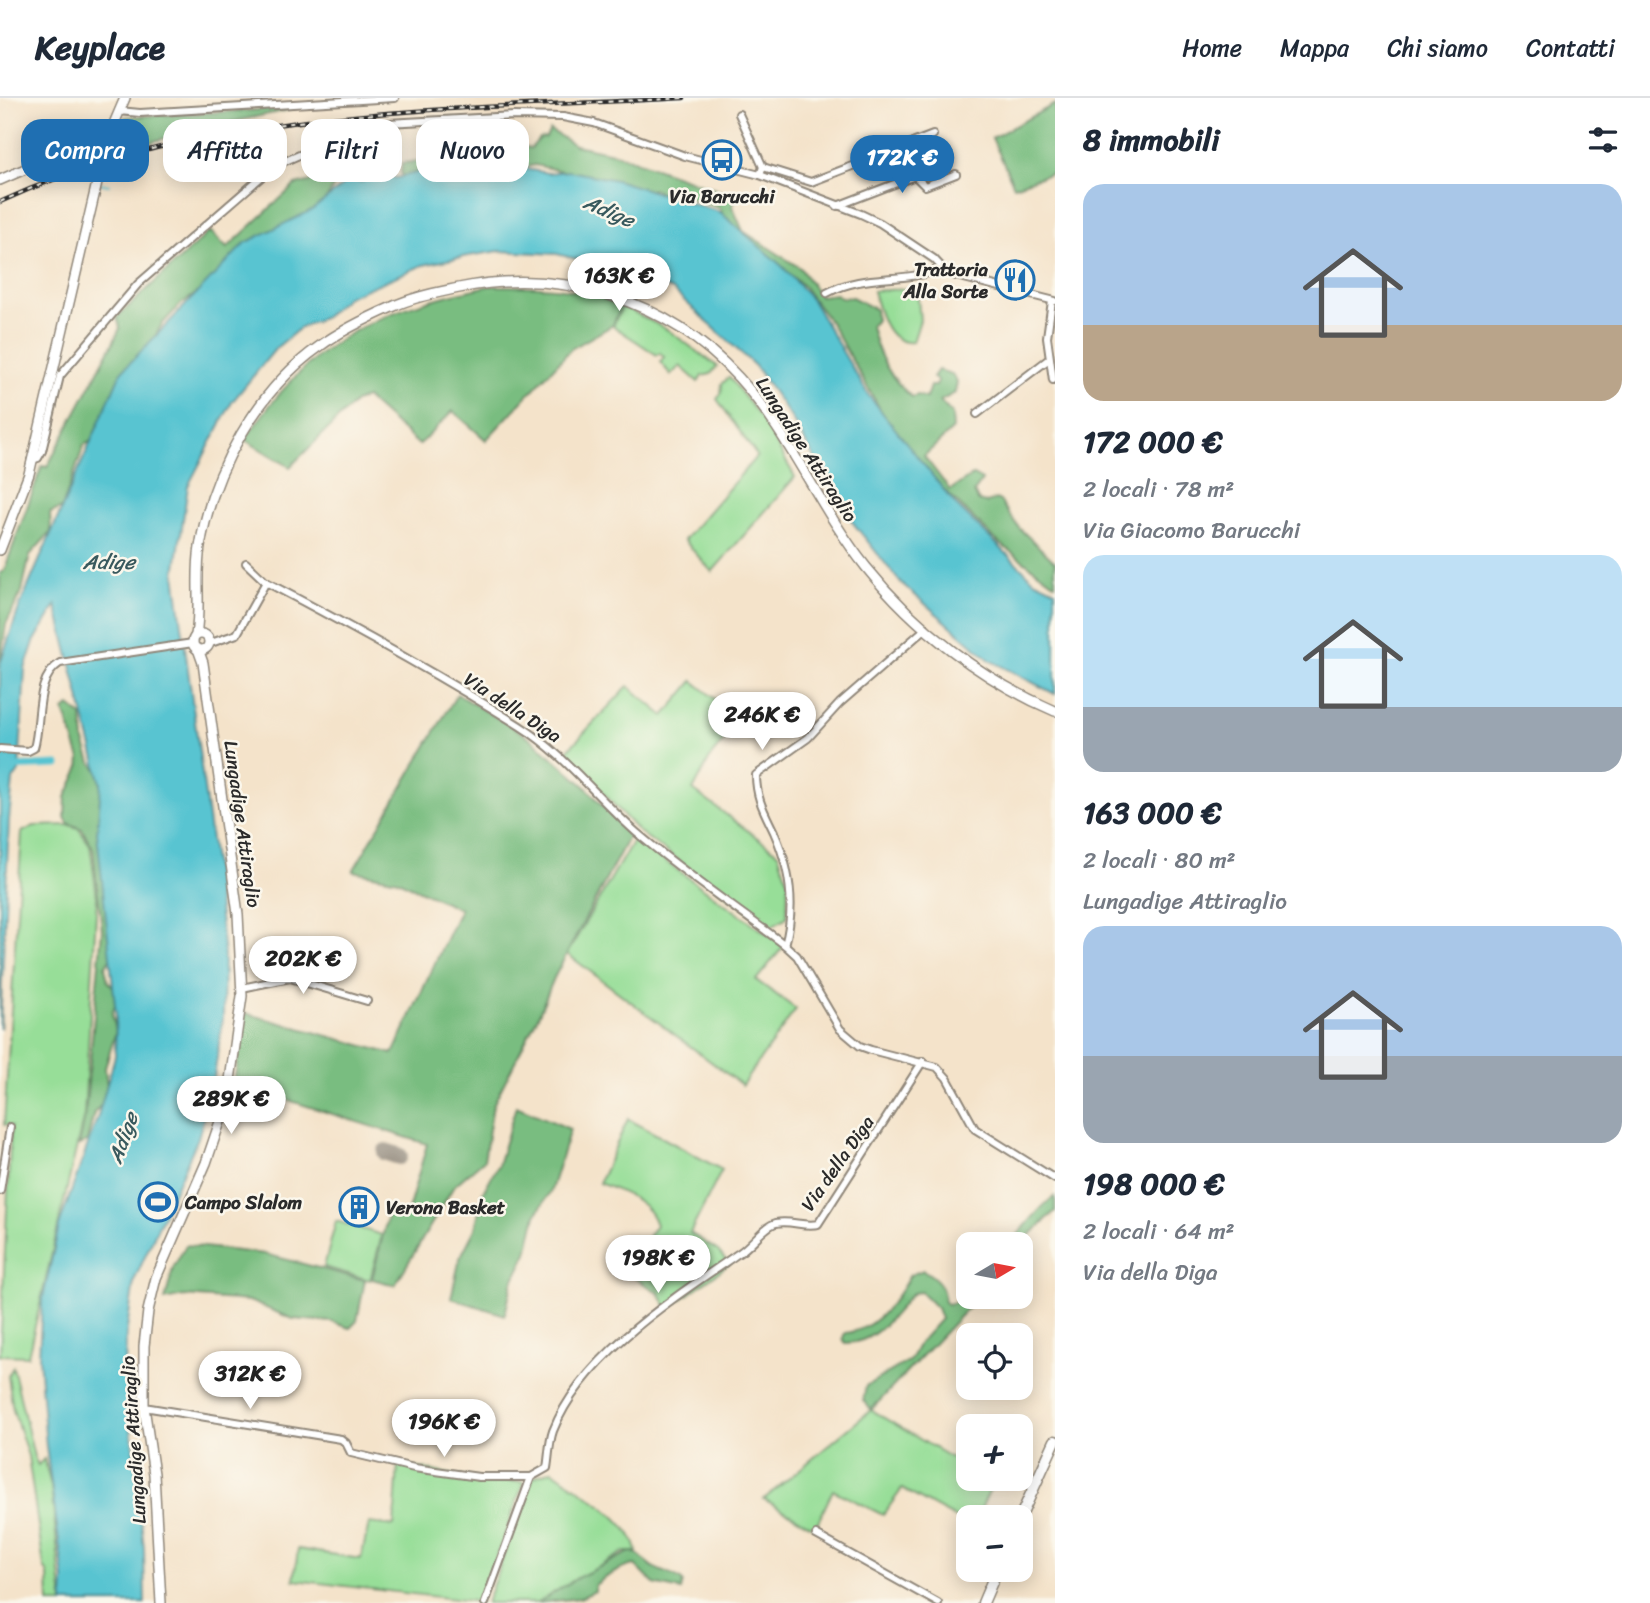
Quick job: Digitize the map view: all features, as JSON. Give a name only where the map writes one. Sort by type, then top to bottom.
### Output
[{"type":"main road","points":[[1026,1505],[1055,1441]]},
{"type":"main road","points":[[982,1603],[992,1582]]},
{"type":"street","points":[[116,119],[125,98]]},
{"type":"street","points":[[119,111],[167,111],[395,98]]},
{"type":"street","points":[[739,114],[763,167],[760,176]]},
{"type":"street","points":[[31,460],[38,458],[42,451],[60,376],[119,303],[274,166],[294,155],[375,127],[414,119],[563,117],[594,123],[685,156],[760,176],[880,223],[948,274],[1054,303],[1047,337],[1054,380]]},
{"type":"street","points":[[763,167],[811,182],[933,135]]},
{"type":"street","points":[[0,180],[21,171]]},
{"type":"street","points":[[837,206],[915,176],[925,186],[956,174]]},
{"type":"street","points":[[0,550],[26,483],[97,182]]},
{"type":"street","points":[[827,293],[855,280],[933,272],[943,268]]},
{"type":"street","name":"Lungadige Attiraglio","points":[[161,1603],[153,1474],[144,1407],[144,1346],[148,1311],[156,1278],[202,1173],[227,1101],[238,1037],[242,988],[238,914],[198,624],[197,586],[205,518],[228,460],[264,402],[283,379],[319,346],[403,302],[487,282],[524,280],[578,285],[610,293],[674,323],[709,350],[748,389],[868,569],[926,629],[959,656],[1017,694],[1055,710]]},
{"type":"street","points":[[977,414],[1049,359]]},
{"type":"street","name":"Via della Diga","points":[[246,563],[266,582],[387,646],[520,726],[569,764],[653,846],[785,945],[802,964],[840,1029],[860,1046],[923,1061],[937,1067],[947,1078],[975,1129],[1055,1179]]},
{"type":"street","points":[[0,749],[22,751],[34,748],[44,681],[60,663],[237,634],[266,582]]},
{"type":"street","points":[[785,945],[792,892],[774,833],[759,803],[757,772],[808,738],[840,703],[926,629]]},
{"type":"street","points":[[242,988],[290,978],[367,1001]]},
{"type":"street","name":"Via della Diga","points":[[485,1603],[531,1477],[547,1468],[552,1432],[580,1384],[599,1362],[685,1291],[748,1247],[773,1223],[788,1222],[806,1227],[818,1224],[923,1061]]},
{"type":"street","points":[[1,1190],[4,1148],[10,1127]]},
{"type":"street","points":[[144,1407],[341,1440],[346,1443],[351,1453],[414,1468],[479,1477],[531,1477]]},
{"type":"street","points":[[816,1535],[938,1603]]},
{"type":"green space","points":[[1055,104],[1055,172],[1014,186],[992,138]]},
{"type":"green space","points":[[298,108],[246,119],[163,119],[163,139],[149,142],[149,119],[124,119]]},
{"type":"green space","points":[[550,130],[575,145],[613,153],[737,197],[732,206],[743,231],[800,268],[820,296],[836,294],[841,298],[852,297],[875,309],[876,320],[871,326],[881,356],[897,382],[912,397],[917,395],[926,398],[930,386],[936,386],[938,382],[933,377],[938,370],[952,374],[957,382],[955,393],[940,401],[952,414],[953,429],[924,456],[950,490],[973,475],[982,480],[974,492],[978,501],[1000,501],[1019,528],[1055,562],[1055,584],[999,543],[943,489],[884,416],[830,322],[803,286],[724,218],[720,208],[685,196],[663,196],[655,189],[648,190],[535,165],[529,166],[529,148],[540,138],[546,137]]},
{"type":"green space","points":[[416,161],[416,172],[404,179],[402,163]]},
{"type":"green space","points":[[336,182],[320,209],[181,304],[162,324],[96,439],[84,445],[62,508],[50,513],[51,532],[30,555],[22,591],[6,624],[0,665],[0,573],[4,571],[42,466],[47,467],[120,328],[117,317],[210,231],[227,248],[295,185]]},
{"type":"green space","points":[[489,286],[573,290],[621,306],[613,325],[571,349],[486,440],[453,411],[419,445],[366,398],[355,402],[290,467],[245,440],[294,377],[349,334],[412,306]]},
{"type":"green space","points":[[917,288],[920,320],[913,342],[904,342],[890,333],[885,326],[873,291]]},
{"type":"green space","points":[[622,306],[668,330],[717,366],[711,374],[702,376],[698,382],[680,366],[671,375],[660,362],[664,357],[660,353],[657,355],[613,326]]},
{"type":"green space","points":[[729,377],[764,422],[795,477],[712,572],[684,540],[757,456],[717,399],[721,394],[722,384]]},
{"type":"green space","points":[[693,681],[741,720],[711,756],[693,790],[778,853],[788,882],[787,917],[770,927],[638,831],[566,752],[628,686],[664,716]]},
{"type":"green space","points":[[457,694],[529,737],[586,787],[629,836],[554,978],[493,1105],[484,1160],[454,1186],[395,1285],[372,1279],[389,1210],[407,1214],[427,1144],[234,1083],[245,1013],[393,1054],[460,909],[398,880],[353,871]]},
{"type":"green space","points":[[70,706],[82,716],[84,741],[91,762],[99,772],[104,805],[97,832],[116,949],[105,967],[117,1000],[112,1013],[116,1031],[105,1068],[107,1088],[102,1104],[94,1113],[87,1142],[79,1145],[85,1115],[102,930],[93,848],[82,829],[68,823],[65,817],[66,797],[79,769],[80,759],[64,710]]},
{"type":"green space","points":[[69,825],[78,828],[90,845],[97,897],[84,1115],[28,1356],[0,1355],[11,1126],[4,1125],[22,832],[34,826]]},
{"type":"green space","points":[[634,839],[784,946],[756,980],[796,1009],[742,1085],[567,954]]},
{"type":"green space","points":[[516,1106],[570,1129],[551,1190],[536,1215],[527,1253],[512,1283],[505,1315],[451,1298],[460,1258],[475,1229],[483,1192],[498,1165]]},
{"type":"green space","points":[[628,1119],[722,1170],[690,1233],[718,1251],[729,1264],[668,1309],[658,1292],[625,1272],[656,1225],[652,1216],[633,1198],[599,1183]]},
{"type":"green space","points":[[1055,1196],[1055,1211],[1033,1232],[1020,1232]]},
{"type":"green space","points":[[336,1221],[382,1235],[370,1280],[324,1267]]},
{"type":"green space","points":[[186,1245],[265,1254],[365,1280],[357,1321],[350,1328],[332,1322],[293,1319],[249,1301],[184,1296],[165,1300],[173,1268]]},
{"type":"green space","points":[[923,1270],[939,1283],[945,1302],[956,1302],[956,1309],[967,1309],[871,1410],[863,1400],[866,1386],[910,1360],[919,1343],[941,1319],[937,1308],[921,1292],[913,1293],[883,1326],[866,1339],[845,1343],[843,1338],[845,1333],[866,1326],[884,1312],[910,1275]]},
{"type":"green space","points":[[13,1367],[34,1457],[38,1465],[44,1459],[51,1486],[63,1603],[49,1603],[48,1574],[44,1567],[28,1456],[13,1410],[8,1376]]},
{"type":"green space","points":[[871,1410],[956,1461],[956,1491],[989,1491],[983,1505],[956,1505],[956,1518],[902,1489],[883,1515],[833,1490],[815,1528],[764,1499]]},
{"type":"green space","points":[[398,1464],[474,1479],[524,1482],[480,1602],[294,1580],[298,1549],[361,1559],[369,1523],[394,1526]]},
{"type":"green space","points":[[552,1470],[615,1517],[633,1540],[637,1552],[624,1552],[537,1603],[486,1603],[533,1477]]},
{"type":"green space","points":[[630,1552],[640,1556],[653,1567],[680,1579],[683,1582],[681,1590],[654,1584],[635,1565],[609,1576],[595,1585],[595,1591],[580,1598],[537,1603],[579,1577]]},
{"type":"water","name":"Adige","points":[[529,170],[548,173],[569,171],[616,180],[720,212],[783,267],[812,300],[869,396],[956,505],[1034,580],[1055,590],[1055,694],[991,661],[900,582],[850,519],[790,416],[755,366],[673,290],[627,272],[557,254],[499,251],[423,265],[347,297],[325,317],[300,328],[276,348],[232,402],[188,486],[175,574],[215,869],[224,955],[223,1017],[213,1084],[198,1138],[134,1281],[126,1336],[125,1371],[144,1548],[145,1603],[63,1603],[64,1578],[46,1447],[39,1357],[42,1302],[59,1226],[98,1116],[115,1056],[116,1015],[97,833],[101,784],[56,605],[34,642],[25,669],[19,771],[13,780],[9,820],[0,1029],[0,664],[20,605],[121,372],[245,243],[312,210],[344,182],[402,182],[402,176],[416,173],[416,182],[529,182]]},
{"type":"waterway","points":[[100,183],[109,185]]},
{"type":"waterway","points":[[9,767],[58,765]]},
{"type":"taxiway","points":[[386,1152],[399,1156]]},
{"type":"railway","points":[[0,202],[82,170],[165,146],[250,129],[423,111],[684,98]]},
{"type":"place","name":"Via Barucchi","points":[[722,160]]},
{"type":"place","name":"Trattoria Alla Sorte","points":[[1015,280]]},
{"type":"place","name":"Campo Slalom","points":[[158,1202]]},
{"type":"place","name":"Verona Basket","points":[[359,1207]]}]
